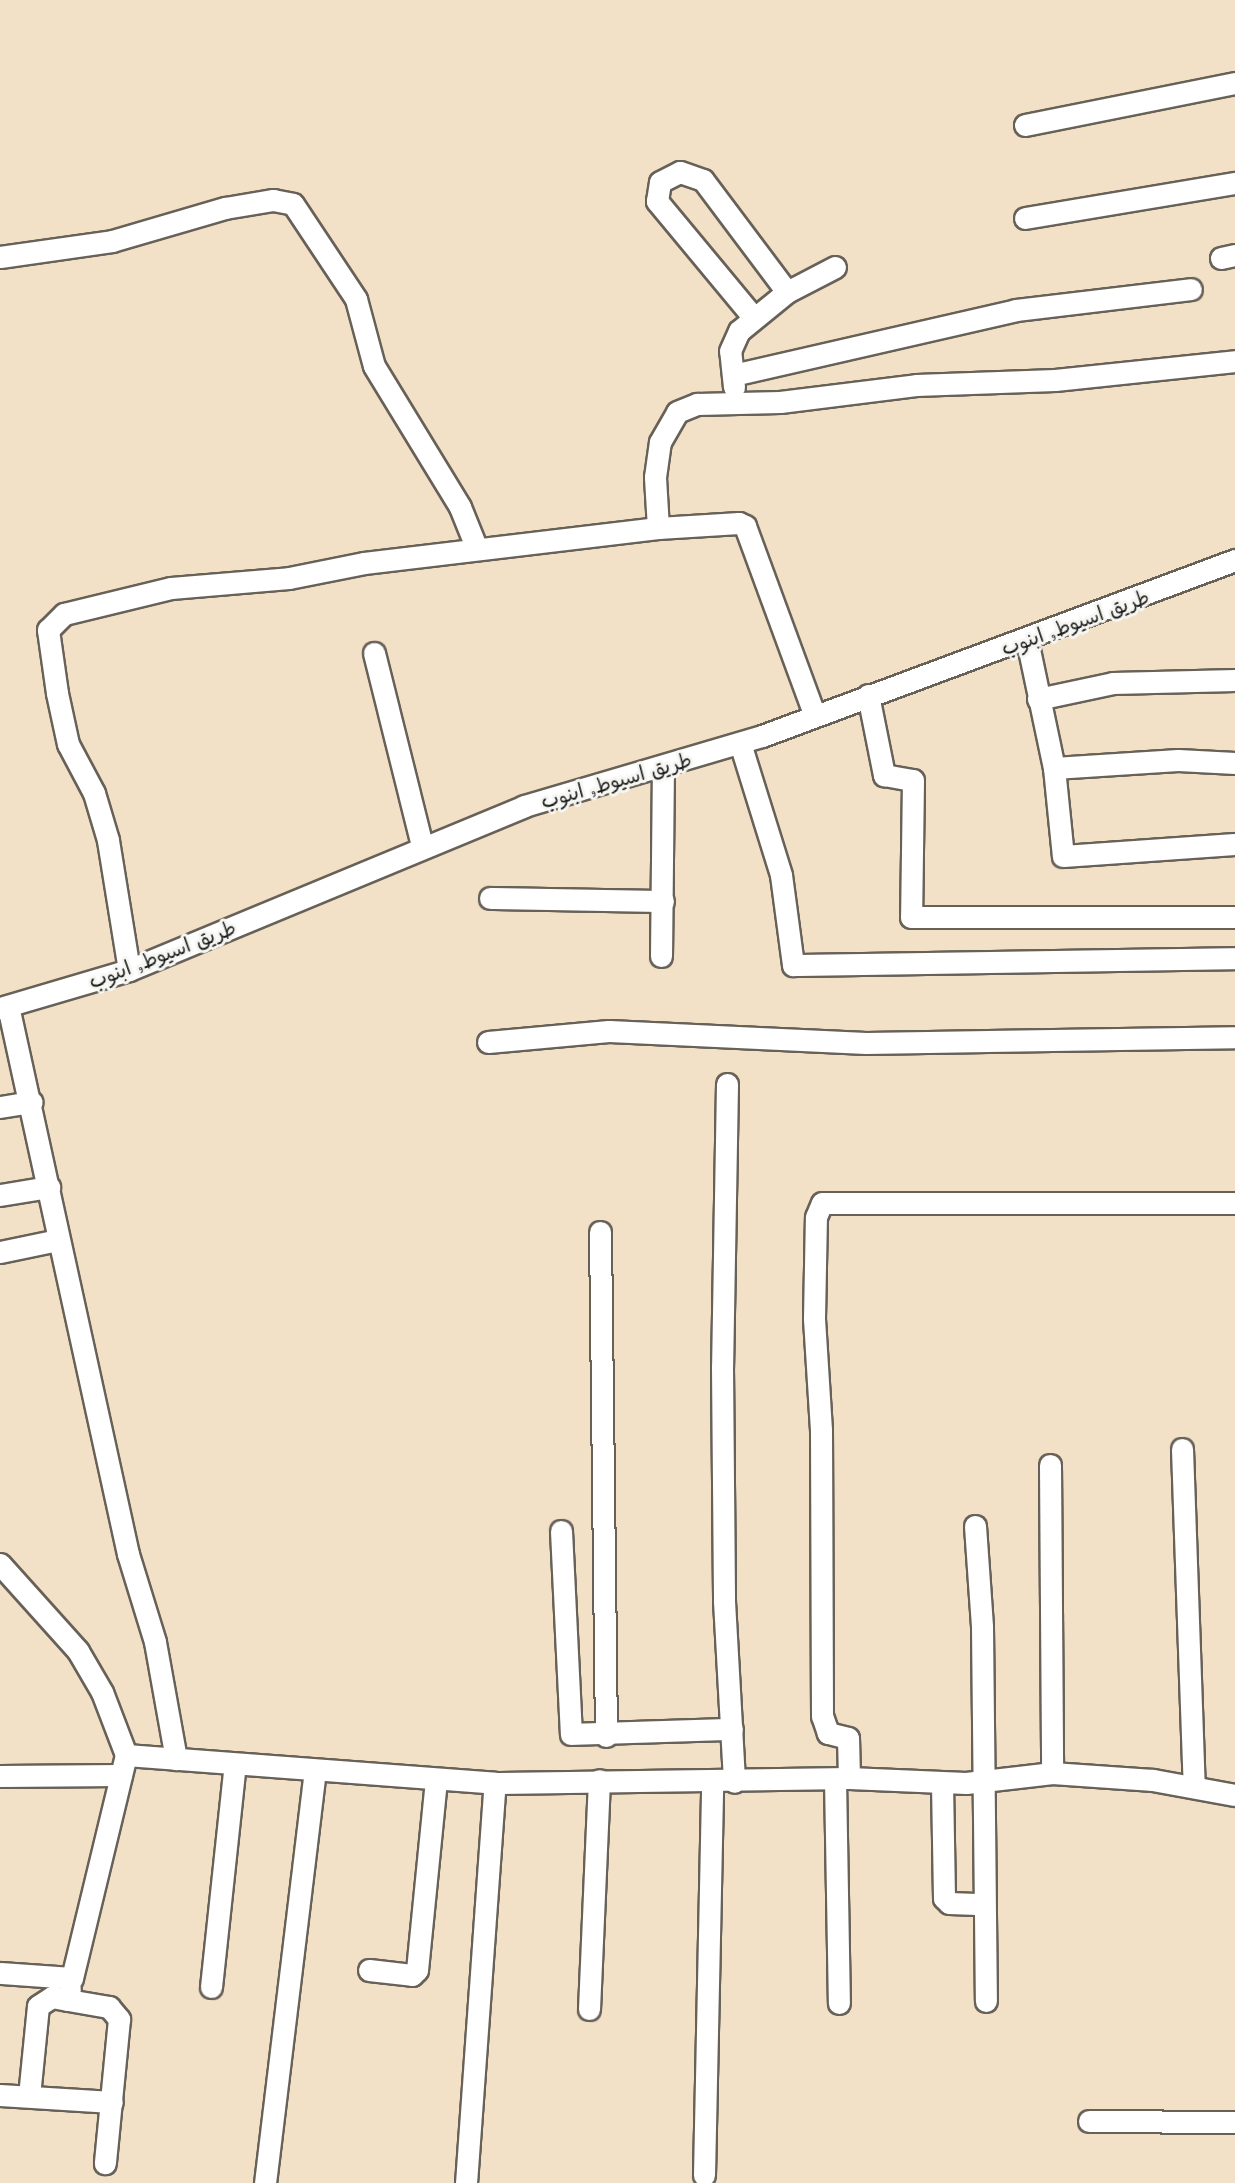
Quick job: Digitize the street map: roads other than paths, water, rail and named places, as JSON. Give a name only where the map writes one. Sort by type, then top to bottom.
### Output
[{"type":"street","points":[[1025,125],[1235,83]]},
{"type":"street","points":[[754,318],[657,201],[660,182],[680,172],[703,180],[787,292]]},
{"type":"street","points":[[1025,218],[1235,183]]},
{"type":"street","points":[[0,257],[112,241],[225,208],[273,200],[292,204],[356,299],[374,366],[459,507],[477,549]]},
{"type":"street","points":[[735,400],[732,341],[754,318],[787,292],[834,267]]},
{"type":"street","points":[[733,375],[959,321],[1105,296],[1191,289]]},
{"type":"street","points":[[658,528],[655,477],[669,422],[685,407],[735,400],[780,402],[916,385],[1055,380],[1235,361]]},
{"type":"street","points":[[129,970],[108,840],[94,793],[68,744],[48,639],[51,621],[171,588],[290,578],[477,549],[658,528],[745,526],[814,714]]},
{"type":"street","name":"طريق اسيوط, ابنوب","points":[[4,1007],[129,970],[422,845],[524,806],[663,767],[740,742],[1027,640],[1235,560]]},
{"type":"street","points":[[1027,640],[1054,768],[1063,856],[1235,844]]},
{"type":"street","points":[[374,653],[422,845]]},
{"type":"street","points":[[1038,699],[1113,683],[1235,680]]},
{"type":"street","points":[[868,695],[884,775],[913,780],[911,917],[1235,917]]},
{"type":"street","points":[[740,742],[779,863],[793,965],[1235,958]]},
{"type":"street","points":[[1054,768],[1186,760],[1235,763]]},
{"type":"street","points":[[661,956],[663,767]]},
{"type":"street","points":[[490,898],[663,901]]},
{"type":"street","points":[[4,1007],[32,1102],[58,1240],[128,1554],[155,1642],[176,1759]]},
{"type":"street","points":[[488,1042],[609,1031],[866,1043],[1235,1037]]},
{"type":"street","points":[[728,1084],[722,1367],[724,1612],[734,1782]]},
{"type":"street","points":[[0,1107],[32,1102]]},
{"type":"street","points":[[0,1195],[49,1187]]},
{"type":"street","points":[[839,2002],[842,1779],[848,1738],[825,1731],[822,1716],[821,1439],[814,1318],[816,1217],[822,1203],[1235,1203]]},
{"type":"street","points":[[600,1232],[606,1736]]},
{"type":"street","points":[[0,1252],[58,1240]]},
{"type":"street","points":[[1182,1449],[1194,1787]]},
{"type":"street","points":[[1050,1465],[1052,1773]]},
{"type":"street","points":[[975,1526],[985,1782],[986,2001]]},
{"type":"street","points":[[561,1531],[568,1729],[574,1737],[732,1729]]},
{"type":"street","points":[[0,1564],[78,1651],[102,1692],[124,1765],[68,2000]]},
{"type":"street","points":[[0,1776],[176,1759],[495,1783],[599,1780],[712,1783],[842,1779],[942,1783],[985,1782],[1052,1773],[1194,1787],[1235,1795]]},
{"type":"street","points":[[211,1987],[236,1764]]},
{"type":"street","points":[[265,2183],[315,1770]]},
{"type":"street","points":[[369,1970],[412,1975],[417,1970],[436,1780]]},
{"type":"street","points":[[589,2009],[599,1780]]},
{"type":"street","points":[[466,2183],[495,1783]]},
{"type":"street","points":[[704,2175],[712,1783]]},
{"type":"street","points":[[942,1783],[944,1898],[949,1903],[984,1904]]},
{"type":"street","points":[[0,1973],[72,1978]]},
{"type":"street","points":[[29,2096],[38,2007],[51,1997],[117,2013],[112,2102],[105,2163]]},
{"type":"street","points":[[0,2095],[112,2102]]},
{"type":"street","points":[[1089,2121],[1235,2122]]}]
